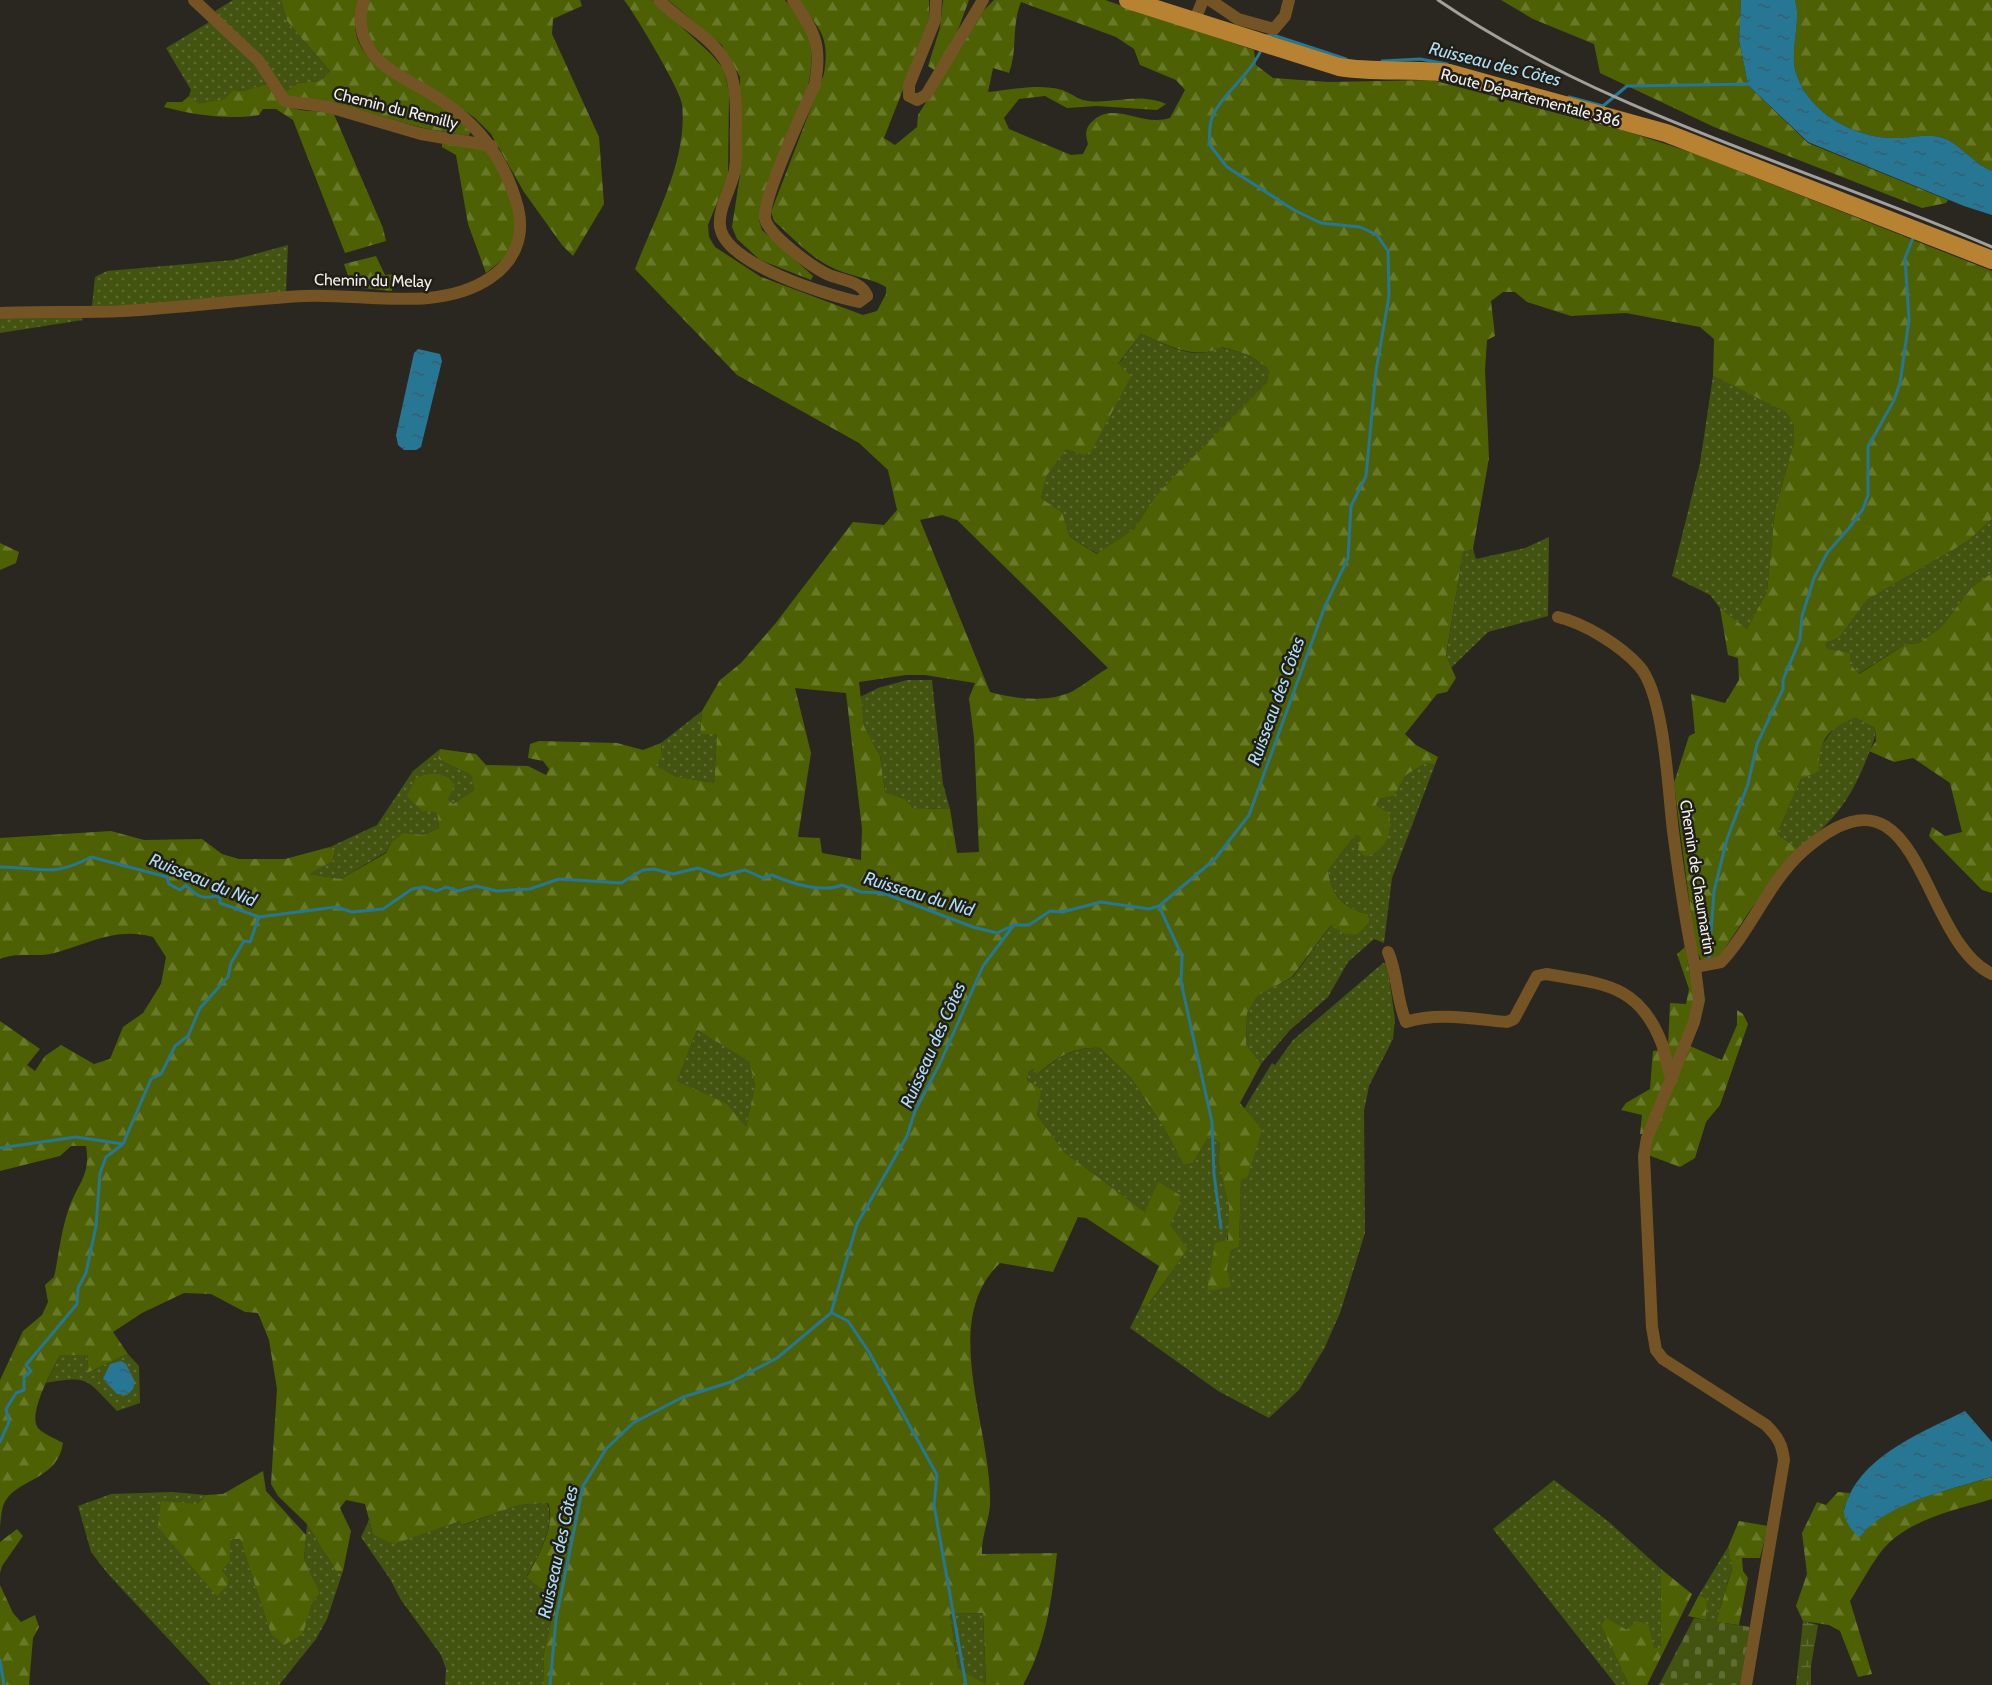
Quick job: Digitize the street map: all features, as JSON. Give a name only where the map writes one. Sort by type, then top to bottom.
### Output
[{"type":"main road","name":"Route Départementale 386","points":[[1128,0],[1339,68],[1449,73],[1647,128],[1992,260]]},
{"type":"street","name":"Chemin du Remilly","points":[[194,0],[258,60],[285,101],[329,107],[421,134],[492,146]]},
{"type":"street","name":"Chemin du Melay","points":[[0,313],[120,311],[328,295],[423,299],[466,292],[504,269],[520,239],[521,221],[506,172],[484,135],[461,114],[443,100],[390,69],[374,55],[362,35],[360,23],[364,0]]},
{"type":"street","points":[[659,0],[714,47],[725,61],[733,81],[736,100],[735,170],[722,211],[720,227],[726,242],[765,271],[828,295],[859,302],[867,296],[866,291],[857,285],[826,274],[770,231],[765,217],[771,191],[815,84],[818,66],[818,47],[812,28],[793,0]]},
{"type":"street","points":[[936,0],[935,20],[909,85],[909,96],[917,100],[926,95],[983,0]]},
{"type":"street","points":[[1194,22],[1203,0]]},
{"type":"street","points":[[1210,0],[1238,19],[1274,29],[1285,16],[1288,0]]},
{"type":"street","name":"Chemin de Chaumartin","points":[[1558,616],[1576,621],[1620,651],[1640,667],[1648,684],[1662,738],[1695,967],[1721,962],[1784,872],[1802,853],[1845,823],[1857,819],[1872,820],[1887,827],[1901,841],[1914,860],[1957,941],[1971,960],[1992,974]]},
{"type":"street","points":[[1388,952],[1399,1006],[1406,1022],[1419,1018],[1444,1017],[1507,1022],[1514,1019],[1537,976],[1546,974],[1610,986],[1629,994],[1650,1020],[1663,1046],[1672,1080]]},
{"type":"street","points":[[1695,967],[1699,1000],[1694,1022],[1647,1138],[1644,1156],[1652,1327],[1656,1350],[1674,1369],[1766,1425],[1779,1438],[1784,1460],[1746,1685]]},
{"type":"green space","points":[[233,0],[281,0],[287,21],[330,71],[320,81],[298,83],[285,92],[215,11]]},
{"type":"green space","points":[[281,0],[359,0],[355,20],[357,36],[363,50],[385,71],[430,97],[471,128],[469,136],[423,128],[355,109],[290,98],[285,92],[298,83],[320,81],[330,71],[287,21]]},
{"type":"green space","points":[[367,0],[580,0],[582,6],[553,19],[552,34],[599,137],[604,204],[573,256],[562,245],[524,192],[491,134],[475,118],[435,90],[386,62],[368,37],[364,15]]},
{"type":"green space","points":[[624,0],[652,0],[711,54],[723,68],[729,91],[728,176],[708,225],[709,237],[715,247],[761,277],[863,315],[877,311],[886,294],[886,287],[822,262],[774,221],[771,212],[824,74],[826,61],[822,34],[799,0],[929,0],[929,23],[884,138],[895,145],[917,127],[918,115],[983,11],[994,0],[1105,0],[1254,50],[1256,65],[1273,78],[1329,82],[1432,80],[1632,133],[1693,153],[1992,271],[1992,519],[1968,541],[1867,600],[1839,638],[1826,643],[1827,649],[1850,653],[1850,664],[1859,674],[1906,644],[1919,643],[1942,626],[1972,587],[1992,573],[1992,893],[1982,890],[1929,836],[1932,827],[1945,836],[1962,832],[1950,783],[1913,758],[1894,762],[1869,751],[1876,741],[1875,728],[1856,718],[1832,731],[1820,751],[1819,771],[1801,779],[1777,834],[1798,849],[1751,909],[1721,954],[1712,962],[1702,962],[1695,946],[1674,783],[1689,736],[1695,733],[1691,694],[1725,703],[1739,680],[1738,658],[1728,655],[1720,608],[1747,629],[1767,591],[1775,510],[1794,442],[1794,425],[1786,412],[1713,376],[1714,339],[1700,327],[1626,313],[1571,316],[1527,302],[1515,292],[1503,292],[1491,301],[1495,336],[1487,340],[1485,370],[1489,458],[1473,549],[1463,552],[1446,656],[1456,678],[1447,692],[1437,694],[1405,734],[1416,745],[1438,757],[1435,765],[1426,763],[1406,775],[1394,796],[1379,799],[1376,805],[1390,814],[1388,835],[1379,850],[1366,857],[1358,850],[1361,837],[1355,835],[1328,871],[1333,888],[1340,900],[1352,909],[1368,914],[1369,922],[1358,934],[1345,934],[1331,925],[1292,977],[1257,996],[1247,1013],[1246,1044],[1261,1064],[1240,1103],[1262,1130],[1247,1178],[1241,1179],[1239,1247],[1231,1250],[1227,1269],[1231,1287],[1207,1291],[1215,1243],[1228,1240],[1229,1206],[1219,1162],[1220,1143],[1209,1136],[1193,1163],[1184,1165],[1163,1126],[1131,1078],[1100,1048],[1073,1051],[1036,1075],[1034,1069],[1029,1071],[1027,1080],[1041,1089],[1037,1115],[1064,1152],[1145,1212],[1158,1182],[1180,1195],[1179,1207],[1170,1225],[1188,1249],[1148,1305],[1141,1306],[1159,1266],[1086,1218],[1078,1217],[1053,1272],[1000,1263],[982,1287],[973,1315],[970,1346],[989,1475],[990,1505],[982,1554],[1057,1553],[1043,1637],[1023,1685],[543,1685],[544,1652],[557,1596],[555,1584],[540,1588],[527,1577],[548,1531],[550,1511],[548,1503],[519,1505],[462,1525],[460,1521],[394,1544],[373,1535],[365,1504],[346,1500],[340,1508],[351,1531],[343,1571],[336,1571],[307,1524],[278,1496],[271,1484],[277,1389],[269,1340],[258,1313],[245,1312],[211,1294],[184,1293],[142,1313],[113,1332],[128,1354],[87,1373],[88,1355],[60,1355],[38,1402],[36,1421],[40,1430],[63,1443],[60,1455],[46,1471],[20,1487],[6,1500],[0,1527],[0,1380],[23,1331],[42,1315],[48,1302],[45,1285],[54,1277],[66,1216],[83,1178],[87,1156],[86,1146],[71,1146],[60,1156],[0,1171],[0,1021],[40,1049],[27,1065],[35,1071],[45,1056],[61,1045],[94,1064],[110,1059],[123,1027],[143,1013],[161,984],[166,957],[153,937],[126,934],[101,938],[50,954],[0,959],[0,838],[111,831],[144,840],[202,839],[222,854],[239,859],[285,859],[330,847],[335,852],[332,862],[309,874],[341,879],[386,853],[391,843],[403,833],[423,835],[439,828],[437,812],[422,811],[407,796],[416,778],[432,774],[447,777],[455,785],[448,799],[453,804],[475,790],[471,775],[438,759],[440,749],[476,754],[486,765],[528,766],[546,775],[549,769],[543,761],[528,758],[530,744],[539,741],[617,743],[643,750],[661,743],[662,756],[656,766],[674,776],[714,783],[717,734],[700,734],[702,711],[720,680],[741,663],[775,624],[853,522],[884,525],[897,510],[888,470],[859,443],[737,375],[635,269],[675,167],[683,125],[682,104],[674,83]],"holes":[[[1021,2],[1116,37],[1134,49],[1140,65],[1176,80],[1185,90],[1170,118],[1149,120],[1116,113],[1101,115],[1087,128],[1088,144],[1083,154],[1071,155],[1009,129],[1004,118],[1019,99],[1045,96],[1067,108],[1097,106],[1157,110],[1166,104],[1144,99],[1093,101],[1080,99],[1062,90],[1044,87],[988,92],[993,68],[1009,73]],[[1141,334],[1171,347],[1191,352],[1212,351],[1222,347],[1249,355],[1269,369],[1267,382],[1156,495],[1134,529],[1097,554],[1070,537],[1062,512],[1041,498],[1047,475],[1066,449],[1082,455],[1091,452],[1131,376],[1118,364]],[[942,515],[957,520],[1108,668],[1064,695],[1021,698],[990,692],[920,520]],[[906,675],[925,675],[975,683],[969,698],[974,738],[979,852],[957,853],[950,809],[913,808],[905,799],[885,792],[880,756],[864,726],[859,682]],[[795,688],[846,693],[862,829],[861,860],[822,853],[820,838],[798,837],[811,753]],[[697,1030],[749,1061],[755,1085],[746,1127],[727,1104],[677,1081]],[[983,1613],[986,1684],[958,1668],[950,1614]]]},
{"type":"green space","points":[[668,0],[785,0],[804,22],[811,49],[810,74],[805,99],[765,196],[759,220],[762,230],[813,276],[811,280],[760,260],[737,239],[732,227],[740,175],[740,77],[722,45]]},
{"type":"green space","points":[[943,0],[969,0],[952,46],[936,71],[928,66],[940,28]]},
{"type":"green space","points":[[1501,0],[1741,0],[1739,40],[1748,85],[1808,143],[1948,200],[1946,203],[1922,208],[1714,127],[1600,73],[1594,44],[1533,19]]},
{"type":"green space","points":[[1795,0],[1992,0],[1992,171],[1943,138],[1926,136],[1897,138],[1866,134],[1850,129],[1823,112],[1802,88],[1796,73],[1794,55],[1797,9]]},
{"type":"green space","points":[[211,21],[251,57],[267,84],[243,91],[233,90],[224,99],[199,105],[189,96],[191,90],[166,48]]},
{"type":"green space","points":[[267,84],[288,106],[302,110],[333,112],[383,228],[386,241],[345,253],[293,120],[276,109],[263,109],[259,115],[223,117],[164,107],[167,102],[182,102],[189,96],[199,104],[224,99],[233,90],[243,91]]},
{"type":"green space","points":[[442,141],[488,151],[501,172],[511,196],[516,221],[512,245],[504,257],[486,273],[468,224],[456,155],[442,147]]},
{"type":"green space","points":[[288,245],[286,293],[178,304],[92,306],[95,277],[107,271],[233,260]]},
{"type":"green space","points":[[376,256],[385,275],[394,274],[392,291],[352,287],[344,264]]},
{"type":"green space","points":[[80,315],[83,320],[0,333],[0,316]]},
{"type":"green space","points":[[1141,334],[1171,347],[1191,352],[1200,353],[1221,347],[1249,355],[1269,369],[1267,382],[1156,495],[1134,529],[1098,554],[1070,537],[1062,512],[1041,498],[1047,474],[1066,449],[1082,455],[1118,365]]},
{"type":"green space","points":[[1713,376],[1787,412],[1794,425],[1794,442],[1775,510],[1767,591],[1747,629],[1720,608],[1710,595],[1672,576],[1700,463]]},
{"type":"green space","points":[[1992,519],[1992,573],[1972,587],[1942,626],[1919,643],[1906,644],[1858,674],[1850,664],[1827,649],[1826,643],[1839,638],[1867,600],[1968,541]]},
{"type":"green space","points":[[1549,537],[1548,616],[1488,632],[1451,668],[1446,657],[1463,552],[1473,549],[1476,559],[1525,548]]},
{"type":"green space","points":[[0,543],[19,552],[16,563],[0,570]]},
{"type":"green space","points":[[907,680],[932,680],[943,784],[950,809],[913,808],[905,799],[885,792],[880,756],[864,726],[860,697],[878,688]]},
{"type":"green space","points":[[702,711],[700,734],[717,734],[714,783],[673,776],[655,766],[662,756],[661,743]]},
{"type":"green space","points":[[1856,718],[1875,728],[1874,740],[1861,773],[1840,809],[1822,829],[1798,849],[1777,834],[1801,779],[1837,724]]},
{"type":"green space","points":[[440,749],[438,759],[471,775],[476,790],[453,804],[448,799],[437,812],[439,828],[423,835],[391,843],[386,852],[341,879],[308,874],[332,862],[335,852],[330,847],[377,825],[413,771]]},
{"type":"green space","points":[[1426,763],[1435,765],[1392,878],[1384,943],[1374,939],[1348,962],[1328,997],[1290,1030],[1261,1064],[1246,1044],[1247,1013],[1256,996],[1293,977],[1332,924],[1345,934],[1358,934],[1368,922],[1368,914],[1352,909],[1340,900],[1328,871],[1355,835],[1361,836],[1379,799],[1394,796],[1406,775]]},
{"type":"green space","points":[[1685,947],[1695,1002],[1672,1069],[1668,1048],[1670,1003],[1686,1004],[1689,989],[1677,954]]},
{"type":"green space","points":[[1383,963],[1387,963],[1395,1019],[1393,1039],[1369,1086],[1364,1111],[1365,1233],[1340,1313],[1324,1349],[1299,1390],[1269,1418],[1218,1391],[1130,1328],[1141,1306],[1149,1304],[1188,1249],[1169,1225],[1179,1207],[1145,1212],[1064,1152],[1037,1115],[1040,1089],[1027,1080],[1029,1071],[1034,1068],[1036,1075],[1074,1051],[1100,1048],[1131,1078],[1163,1126],[1184,1165],[1193,1163],[1209,1136],[1220,1143],[1221,1166],[1229,1204],[1229,1227],[1221,1259],[1207,1290],[1230,1287],[1227,1269],[1231,1250],[1239,1247],[1241,1179],[1262,1130],[1244,1109],[1272,1063],[1275,1065],[1293,1040]]},
{"type":"green space","points":[[1737,1010],[1743,1014],[1748,1024],[1720,1105],[1706,1122],[1695,1158],[1680,1167],[1648,1155],[1651,1140],[1690,1046],[1722,1060],[1737,1025]]},
{"type":"green space","points":[[697,1030],[749,1060],[755,1085],[746,1127],[677,1081]]},
{"type":"green space","points":[[1660,1050],[1668,1081],[1644,1134],[1640,1134],[1642,1115],[1621,1110],[1626,1103],[1650,1089],[1653,1051]]},
{"type":"green space","points":[[128,1354],[139,1366],[140,1403],[117,1411],[87,1382],[72,1380],[46,1383],[60,1355],[88,1355],[87,1373]]},
{"type":"green space","points":[[263,1471],[266,1491],[306,1535],[304,1559],[320,1593],[312,1604],[303,1634],[284,1645],[271,1634],[240,1539],[230,1539],[230,1562],[222,1571],[228,1578],[228,1585],[217,1596],[158,1527],[161,1501],[197,1504],[206,1495],[223,1494]]},
{"type":"green space","points":[[1992,1477],[1992,1499],[1946,1512],[1917,1524],[1891,1541],[1880,1553],[1850,1601],[1872,1674],[1858,1677],[1840,1631],[1829,1625],[1803,1621],[1796,1606],[1807,1574],[1802,1533],[1817,1502],[1826,1505],[1838,1492],[1850,1493],[1844,1508],[1860,1536],[1871,1524],[1902,1506]]},
{"type":"green space","points":[[1554,1480],[1609,1522],[1661,1569],[1661,1648],[1654,1648],[1627,1630],[1601,1626],[1629,1685],[1616,1685],[1493,1529]]},
{"type":"green space","points":[[172,1492],[206,1495],[197,1504],[222,1571],[230,1562],[230,1539],[240,1539],[271,1634],[303,1634],[312,1604],[320,1593],[304,1559],[307,1524],[336,1571],[343,1571],[327,1619],[316,1639],[279,1685],[211,1685],[108,1574],[91,1552],[78,1506],[111,1494]]},
{"type":"green space","points":[[547,1503],[550,1520],[548,1530],[527,1576],[556,1584],[557,1596],[544,1652],[543,1685],[445,1685],[446,1669],[441,1655],[401,1600],[390,1579],[361,1537],[369,1520],[373,1535],[394,1543],[460,1521],[463,1525],[519,1505]]},
{"type":"green space","points":[[1739,1521],[1768,1526],[1760,1558],[1742,1558],[1743,1571],[1748,1578],[1739,1625],[1716,1622],[1732,1569],[1728,1547]]},
{"type":"green space","points":[[17,1529],[23,1536],[2,1566],[0,1573],[0,1542]]},
{"type":"green space","points":[[1728,1547],[1732,1568],[1716,1622],[1706,1620],[1707,1599],[1699,1595]]},
{"type":"green space","points":[[1661,1569],[1692,1594],[1647,1685],[1629,1685],[1601,1626],[1606,1618],[1627,1630],[1637,1621],[1648,1624],[1654,1648],[1661,1648]]},
{"type":"green space","points":[[0,1585],[13,1613],[21,1622],[35,1615],[39,1627],[33,1638],[29,1685],[0,1685]]},
{"type":"green space","points":[[1699,1595],[1707,1599],[1706,1620],[1688,1616]]},
{"type":"green space","points":[[983,1613],[986,1685],[958,1668],[950,1614]]},
{"type":"green space","points":[[1694,1618],[1750,1627],[1740,1685],[1659,1685]]},
{"type":"green space","points":[[1803,1621],[1818,1625],[1811,1666],[1811,1685],[1796,1685]]},
{"type":"water","points":[[1741,0],[1795,0],[1797,18],[1794,64],[1802,88],[1812,101],[1836,121],[1866,134],[1897,138],[1932,136],[1948,140],[1992,171],[1992,215],[1964,206],[1808,142],[1748,85],[1739,40]]},
{"type":"water","points":[[418,349],[440,354],[442,361],[421,447],[416,450],[404,450],[398,445],[396,435],[414,353]]},
{"type":"water","points":[[121,1361],[126,1364],[135,1382],[133,1389],[127,1395],[117,1394],[103,1379],[110,1364]]},
{"type":"water","points":[[1965,1411],[1992,1442],[1992,1477],[1902,1506],[1871,1525],[1860,1537],[1856,1534],[1846,1520],[1844,1509],[1857,1482],[1869,1468],[1915,1435]]},
{"type":"waterway","name":"Ruisseau des Côtes","points":[[1266,36],[1273,35],[1346,59]]},
{"type":"waterway","name":"Ruisseau des Côtes","points":[[0,867],[56,869],[91,857],[167,877],[169,884],[180,890],[186,885],[199,896],[215,896],[220,898],[220,903],[259,917],[336,907],[352,912],[383,909],[412,889],[424,887],[437,891],[446,887],[458,891],[476,886],[497,891],[530,889],[559,879],[621,883],[643,870],[654,869],[673,874],[698,868],[720,876],[745,870],[763,878],[772,875],[807,886],[825,888],[842,885],[861,892],[883,893],[973,927],[997,933],[1014,925],[1029,925],[1050,911],[1062,912],[1101,902],[1149,909],[1159,906],[1215,859],[1249,815],[1325,606],[1348,558],[1351,506],[1366,476],[1376,371],[1389,296],[1388,251],[1377,235],[1360,227],[1321,223],[1294,210],[1227,167],[1209,144],[1210,124],[1214,112],[1250,68],[1262,48]]},
{"type":"waterway","name":"Ruisseau des Côtes","points":[[1382,61],[1420,59],[1447,64]]},
{"type":"waterway","name":"Ruisseau des Côtes","points":[[1569,97],[1603,106],[1627,86],[1752,84]]},
{"type":"waterway","points":[[1709,960],[1714,891],[1727,839],[1748,784],[1757,744],[1783,689],[1783,680],[1800,639],[1802,616],[1814,578],[1827,553],[1863,509],[1868,495],[1868,447],[1894,400],[1900,383],[1909,320],[1905,258],[1913,238]]},
{"type":"waterway","points":[[1159,906],[1182,956],[1181,982],[1212,1122],[1214,1174],[1221,1228]]},
{"type":"waterway","points":[[0,1442],[9,1422],[6,1409],[16,1393],[24,1390],[24,1377],[31,1371],[26,1365],[77,1304],[78,1288],[86,1273],[96,1226],[100,1173],[106,1157],[123,1144],[151,1079],[161,1074],[175,1046],[188,1036],[200,1008],[228,977],[231,963],[244,941],[250,942],[259,917]]},
{"type":"waterway","name":"Ruisseau des Côtes","points":[[550,1685],[556,1619],[583,1486],[606,1449],[633,1423],[683,1397],[731,1382],[777,1358],[831,1313],[857,1224],[907,1136],[915,1111],[941,1061],[983,966],[1013,926]]},
{"type":"waterway","points":[[0,1148],[76,1137],[123,1144]]},
{"type":"waterway","points":[[832,1313],[848,1321],[869,1352],[937,1475],[934,1505],[966,1685]]},
{"type":"waterway","points":[[0,1660],[4,1685]]},
{"type":"railway","points":[[1438,0],[1503,40],[1570,76],[1639,107],[1992,247]]},
{"type":"water label","name":"Ruisseau du Nid","points":[[203,880]]},
{"type":"water label","name":"Ruisseau du Nid","points":[[919,894]]}]
